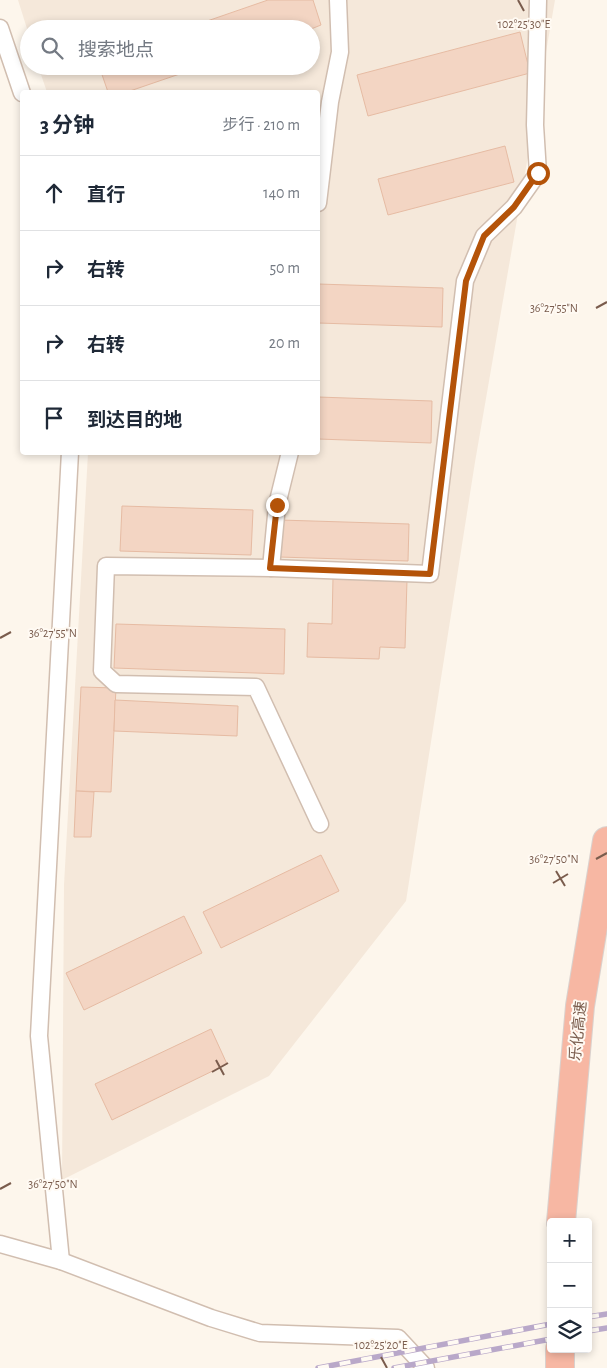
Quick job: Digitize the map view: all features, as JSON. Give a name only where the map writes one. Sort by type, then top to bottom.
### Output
[{"type":"highway","name":"乐化高速","points":[[561,1218],[580,1006],[607,841]]},
{"type":"highway","points":[[560,1353],[560,1368]]},
{"type":"street","points":[[320,185],[330,102],[340,52],[338,0]]},
{"type":"street","points":[[320,824],[256,687],[116,684],[102,671],[106,566],[270,568],[430,574],[466,281],[484,236],[514,207],[538,173],[535,125],[538,0]]},
{"type":"street","points":[[0,28],[21,90]]},
{"type":"street","points":[[60,1261],[39,1036],[70,455]]},
{"type":"street","points":[[270,568],[277,505],[289,455]]},
{"type":"street","points":[[0,1244],[60,1261],[211,1318],[260,1332],[398,1338],[426,1368]]},
{"type":"shaded area","points":[[18,0],[555,0],[475,462],[406,901],[269,1076],[62,1180],[64,885],[88,455],[320,455],[320,90],[46,90],[41,75],[320,75],[320,20],[24,20]]},
{"type":"building","points":[[268,0],[313,0],[319,20],[210,20]]},
{"type":"building","points":[[520,32],[530,73],[368,116],[357,75]]},
{"type":"building","points":[[102,75],[177,75],[133,90],[107,90]]},
{"type":"building","points":[[505,146],[514,182],[388,215],[378,179]]},
{"type":"building","points":[[320,284],[443,288],[442,327],[320,323]]},
{"type":"building","points":[[320,397],[432,401],[431,443],[320,439]]},
{"type":"building","points":[[122,506],[253,510],[251,555],[120,551]]},
{"type":"building","points":[[280,520],[409,524],[408,561],[279,557]]},
{"type":"building","points":[[333,578],[407,580],[405,648],[380,647],[379,659],[307,657],[308,623],[332,624]]},
{"type":"building","points":[[116,624],[285,629],[284,674],[114,668]]},
{"type":"building","points":[[81,687],[116,688],[111,792],[76,791]]},
{"type":"building","points":[[115,700],[238,706],[237,736],[114,731]]},
{"type":"building","points":[[76,791],[94,792],[91,837],[74,837]]},
{"type":"building","points":[[321,855],[339,891],[221,948],[203,912]]},
{"type":"building","points":[[184,916],[202,953],[84,1010],[66,973]]},
{"type":"building","points":[[211,1029],[227,1064],[112,1120],[95,1084]]},
{"type":"railway","points":[[592,1316],[607,1314]]},
{"type":"railway","points":[[318,1368],[547,1325]]},
{"type":"railway","points":[[592,1330],[607,1328]]},
{"type":"railway","points":[[394,1368],[547,1340]]},
{"type":"route","points":[[277,505],[270,568],[430,574],[466,281],[484,236],[514,207],[538,173]]}]
